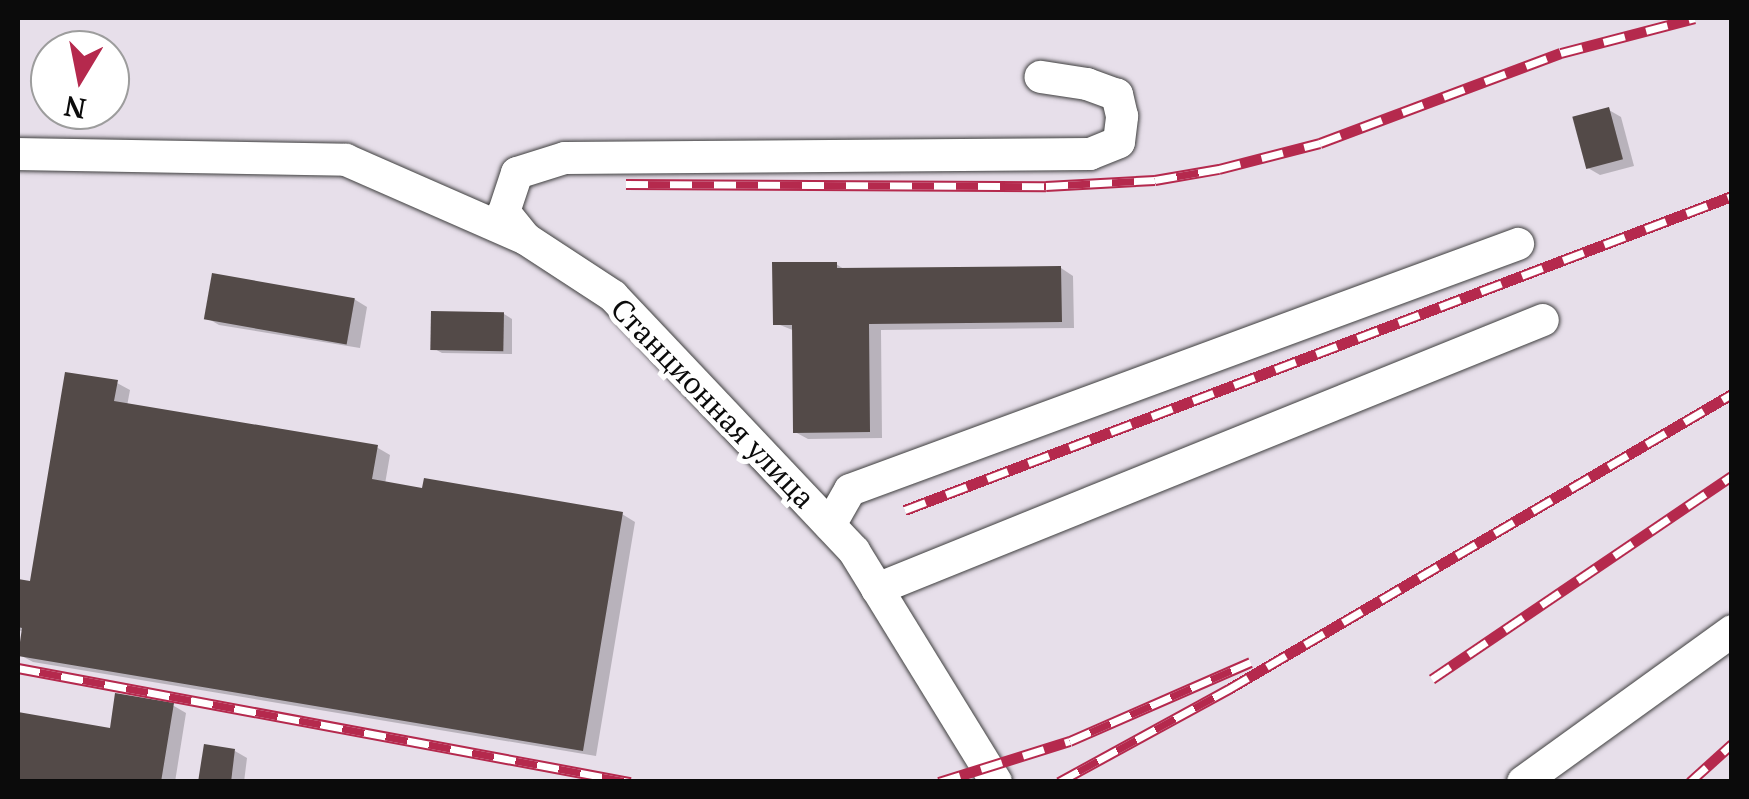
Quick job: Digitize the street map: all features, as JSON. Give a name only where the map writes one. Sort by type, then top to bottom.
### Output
[{"type":"street","points":[[526,238],[504,212],[518,172],[565,158],[1090,154],[1119,142],[1122,116],[1117,95],[1086,84],[1041,78]]},
{"type":"street","name":"Станционная улица","points":[[18,154],[346,160],[526,238],[613,296],[854,551],[996,782]]},
{"type":"street","points":[[830,525],[850,490],[1518,244]]},
{"type":"street","points":[[877,589],[1544,320]]},
{"type":"street","points":[[1523,782],[1732,631]]},
{"type":"shaded area","points":[[18,18],[1731,18],[1731,781],[18,781]]},
{"type":"building","points":[[1609,107],[1623,159],[1586,169],[1572,117]]},
{"type":"building","points":[[772,262],[837,262],[837,268],[1061,266],[1062,322],[869,324],[870,432],[793,433],[792,325],[773,325]]},
{"type":"building","points":[[212,273],[355,298],[347,344],[204,319]]},
{"type":"building","points":[[431,311],[504,312],[503,351],[430,350]]},
{"type":"building","points":[[65,372],[118,380],[114,401],[378,445],[372,479],[422,488],[424,478],[623,512],[583,751],[18,656],[22,628],[18,627],[18,579],[30,581]]},
{"type":"building","points":[[115,693],[174,703],[161,782],[18,782],[18,712],[110,728]]},
{"type":"building","points":[[204,744],[235,749],[231,782],[198,782]]},
{"type":"railway","points":[[626,184],[1046,186],[1155,180],[1219,169],[1320,143],[1561,53],[1695,18]]},
{"type":"railway","points":[[905,510],[1732,196]]},
{"type":"railway","points":[[1059,782],[1229,689],[1732,394]]},
{"type":"railway","points":[[1432,679],[1732,476]]},
{"type":"railway","points":[[939,782],[1070,741],[1251,662]]},
{"type":"railway","points":[[18,668],[630,782]]},
{"type":"railway","points":[[1690,782],[1732,744]]}]
